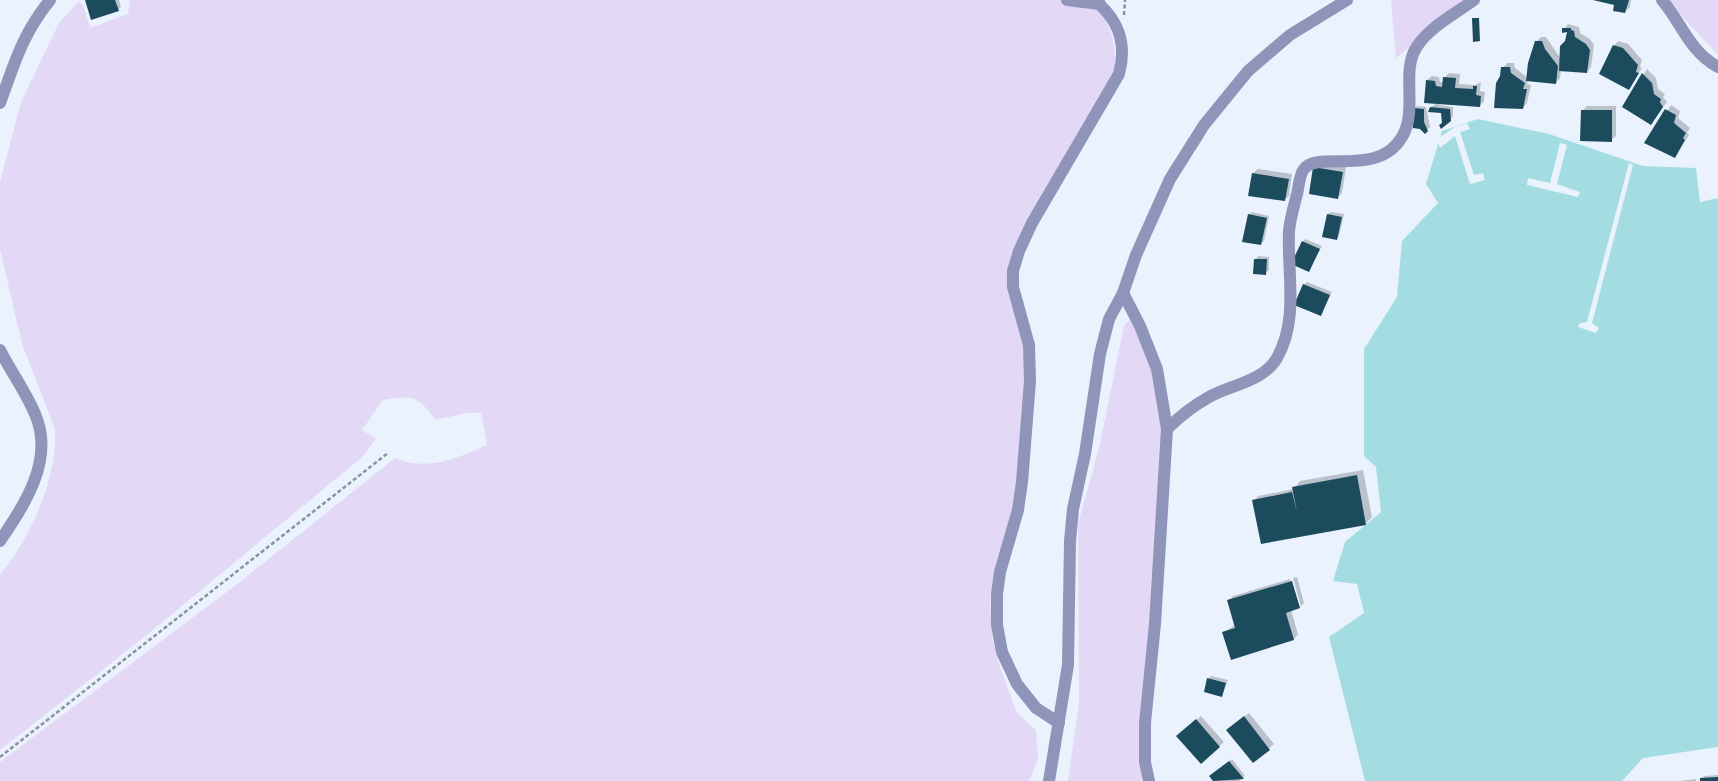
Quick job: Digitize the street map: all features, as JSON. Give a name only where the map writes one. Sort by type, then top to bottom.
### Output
[{"type":"street","points":[[0,103],[18,50],[35,20],[50,0]]},
{"type":"street","points":[[1059,723],[1036,708],[1016,684],[1002,652],[997,625],[997,594],[1000,572],[1018,510],[1030,381],[1029,345],[1014,287],[1014,270],[1019,251],[1032,223],[1119,74],[1123,60],[1122,39],[1115,22],[1097,2],[1067,0]]},
{"type":"street","points":[[1049,781],[1068,665],[1070,541],[1073,508],[1085,454],[1100,354],[1109,319],[1122,293],[1136,255],[1170,179],[1204,125],[1248,71],[1290,35],[1347,0]]},
{"type":"street","points":[[1167,429],[1188,409],[1211,395],[1239,385],[1262,373],[1276,359],[1288,331],[1291,306],[1289,230],[1303,170],[1311,163],[1363,161],[1380,157],[1397,146],[1404,134],[1410,113],[1410,67],[1414,49],[1425,37],[1474,0]]},
{"type":"street","points":[[1662,0],[1680,29],[1698,51],[1718,67]]},
{"type":"street","points":[[1122,293],[1140,326],[1157,369],[1167,429],[1155,624],[1145,723],[1145,762],[1149,781]]},
{"type":"street","points":[[0,350],[35,414],[42,435],[42,456],[33,486],[0,541]]},
{"type":"path","points":[[0,757],[388,453]]},
{"type":"shaded area","points":[[130,0],[1060,0],[1084,4],[1098,11],[1104,17],[1111,33],[1116,67],[1013,257],[1027,350],[1015,510],[996,564],[990,600],[993,641],[1000,667],[1017,713],[1036,730],[1038,760],[1029,781],[0,781],[0,762],[236,585],[395,458],[418,464],[442,462],[487,445],[481,413],[466,413],[436,420],[419,401],[414,399],[383,400],[362,430],[376,439],[361,458],[138,642],[0,750],[0,575],[22,543],[40,506],[52,467],[55,429],[22,344],[0,249],[0,182],[21,102],[59,23],[79,1],[84,7],[90,28],[128,14]]},
{"type":"shaded area","points":[[1391,0],[1468,0],[1396,58]]},
{"type":"shaded area","points":[[1667,0],[1718,0],[1718,55]]},
{"type":"shaded area","points":[[1130,320],[1143,339],[1158,379],[1162,418],[1162,478],[1139,759],[1142,781],[1068,781],[1079,701],[1078,524],[1100,444],[1124,325]]},
{"type":"water","points":[[1478,119],[1549,134],[1643,166],[1696,168],[1700,202],[1718,198],[1718,747],[1643,758],[1622,781],[1365,781],[1329,637],[1364,613],[1357,584],[1333,581],[1345,542],[1381,512],[1376,467],[1364,456],[1364,349],[1397,297],[1402,241],[1438,203],[1426,184],[1442,131]]},
{"type":"pier","points":[[1467,123],[1470,129],[1460,132],[1474,175],[1483,173],[1485,180],[1470,184],[1455,136],[1440,148],[1437,139],[1455,127]]},
{"type":"pier","points":[[1560,143],[1567,145],[1557,184],[1580,192],[1578,197],[1527,185],[1528,178],[1550,183]]},
{"type":"pier","points":[[1629,163],[1633,165],[1592,323],[1599,328],[1596,333],[1578,327],[1580,323],[1587,322]]},
{"type":"building","points":[[85,0],[115,0],[119,11],[91,20]]},
{"type":"building","points":[[1593,0],[1629,0],[1625,13],[1613,11],[1614,5]]},
{"type":"building","points":[[1472,18],[1479,18],[1480,41],[1473,42]]},
{"type":"building","points":[[1562,28],[1571,28],[1574,31],[1575,37],[1586,44],[1590,50],[1587,73],[1559,71],[1560,46],[1565,41],[1567,32],[1562,33]]},
{"type":"building","points":[[1535,41],[1542,41],[1545,49],[1558,66],[1556,84],[1526,81],[1528,63]]},
{"type":"building","points":[[1613,45],[1623,48],[1638,65],[1636,72],[1639,73],[1629,90],[1599,74]]},
{"type":"building","points":[[1501,67],[1510,67],[1511,73],[1525,83],[1523,89],[1527,89],[1523,109],[1494,108],[1496,83],[1500,76]]},
{"type":"building","points":[[1642,73],[1652,83],[1654,94],[1661,99],[1660,102],[1663,107],[1651,125],[1622,107]]},
{"type":"building","points":[[1443,77],[1456,78],[1455,88],[1473,89],[1473,86],[1477,86],[1476,95],[1481,96],[1480,107],[1424,103],[1426,80],[1435,81],[1436,86],[1442,87]]},
{"type":"building","points":[[1430,107],[1450,109],[1451,121],[1441,129],[1439,125],[1442,123],[1441,113],[1428,112]]},
{"type":"building","points":[[1413,108],[1424,109],[1424,122],[1428,131],[1425,134],[1420,129],[1413,128]]},
{"type":"building","points":[[1665,109],[1676,115],[1674,123],[1686,133],[1683,138],[1685,140],[1675,158],[1644,143]]},
{"type":"building","points":[[1581,110],[1612,110],[1612,142],[1580,141]]},
{"type":"building","points":[[1313,167],[1343,172],[1338,199],[1309,194]]},
{"type":"building","points":[[1252,173],[1289,179],[1285,201],[1248,196]]},
{"type":"building","points":[[1248,214],[1267,218],[1261,245],[1242,242]]},
{"type":"building","points":[[1327,214],[1342,217],[1337,240],[1322,237]]},
{"type":"building","points":[[1302,241],[1320,249],[1309,272],[1291,264]]},
{"type":"building","points":[[1254,259],[1267,259],[1266,275],[1253,274]]},
{"type":"building","points":[[1303,284],[1330,295],[1321,316],[1294,305]]},
{"type":"building","points":[[1357,475],[1366,525],[1261,544],[1252,500],[1292,492],[1297,512],[1292,487]]},
{"type":"building","points":[[1292,581],[1300,608],[1286,613],[1294,640],[1231,660],[1222,632],[1235,628],[1227,600]]},
{"type":"building","points":[[1207,678],[1226,683],[1222,697],[1204,692]]},
{"type":"building","points":[[1244,716],[1270,750],[1253,763],[1226,730]]},
{"type":"building","points":[[1196,719],[1220,747],[1201,764],[1176,736]]},
{"type":"building","points":[[1229,761],[1244,779],[1213,781],[1209,776]]},
{"type":"building","points":[[1718,777],[1718,781],[1700,781],[1700,778]]}]
